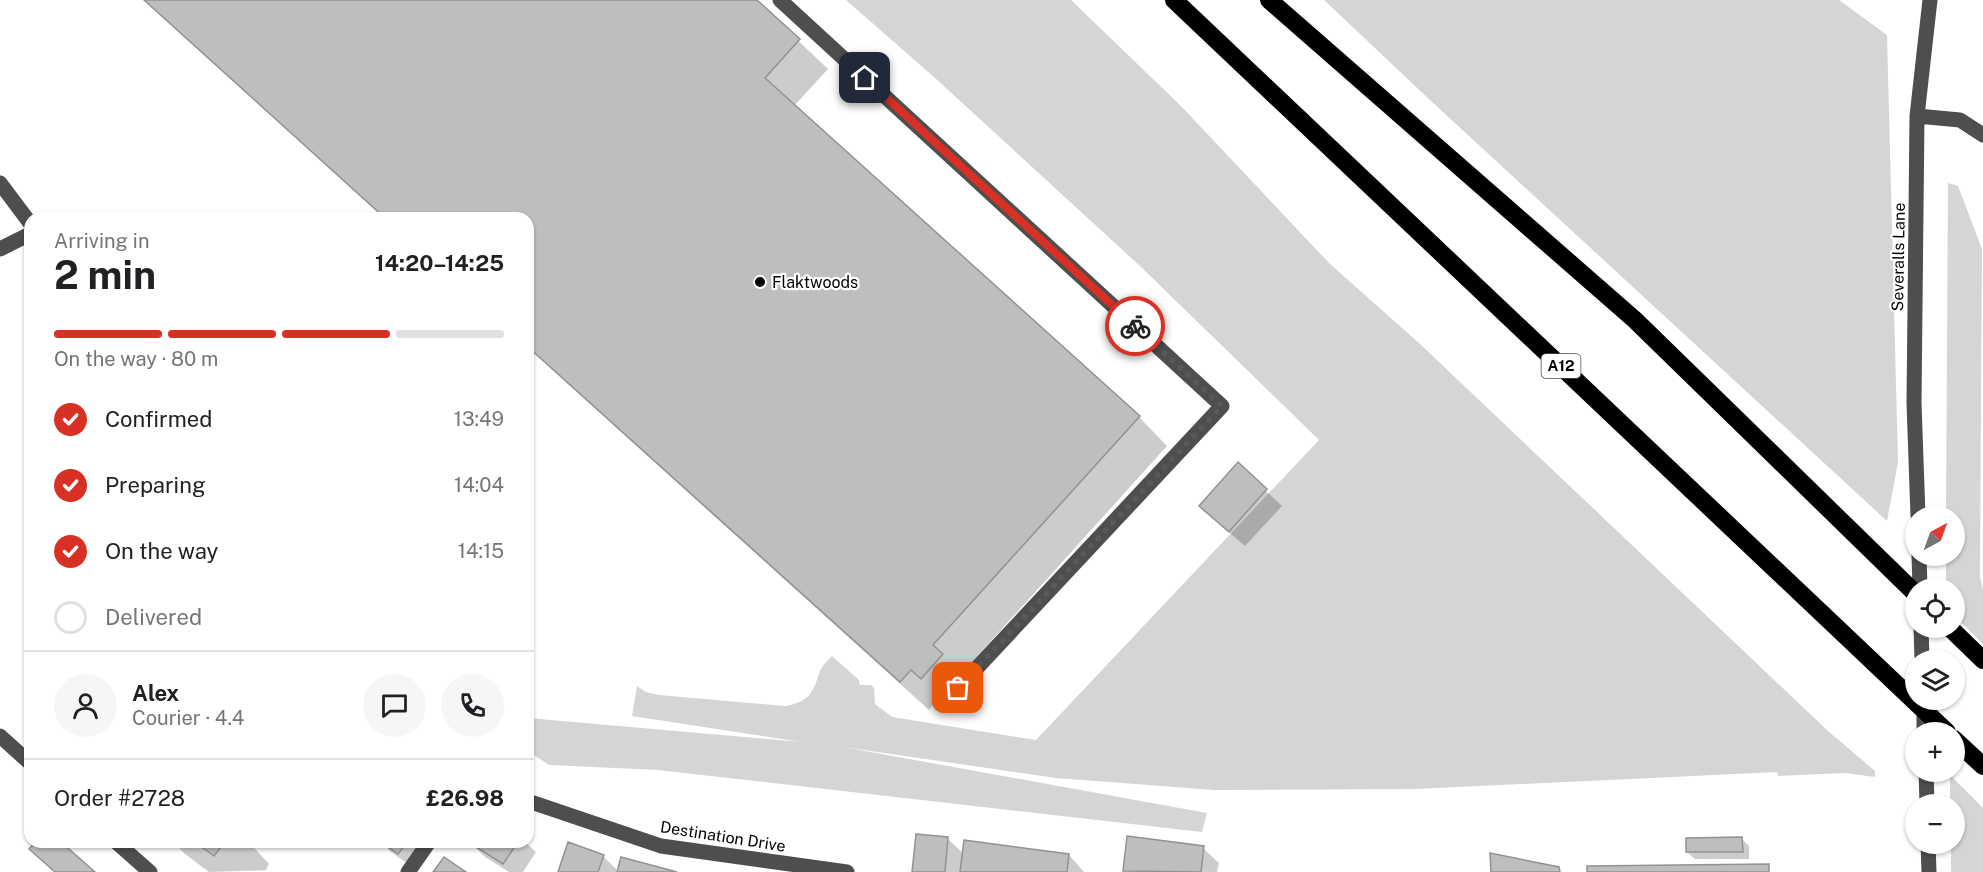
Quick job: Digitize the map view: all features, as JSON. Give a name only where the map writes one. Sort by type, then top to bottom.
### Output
[{"type":"highway","name":"A12","points":[[1174,0],[1936,722]]},
{"type":"highway","points":[[1269,0],[1635,320],[1905,583]]},
{"type":"highway","points":[[1960,638],[1983,660]]},
{"type":"highway","points":[[1965,749],[1983,766]]},
{"type":"street","points":[[780,0],[1222,406],[958,688]]},
{"type":"street","name":"Severalls Lane","points":[[1918,506],[1914,402],[1917,116],[1930,0]]},
{"type":"street","points":[[1917,116],[1960,120],[1983,135]]},
{"type":"street","points":[[0,183],[24,215]]},
{"type":"street","points":[[0,249],[24,237]]},
{"type":"street","points":[[0,736],[24,758]]},
{"type":"street","name":"Destination Drive","points":[[534,803],[661,846],[847,872]]},
{"type":"street","points":[[123,848],[150,872]]},
{"type":"street","points":[[408,872],[425,848]]},
{"type":"street","points":[[1928,854],[1929,872]]},
{"type":"shaded area","points":[[846,0],[1071,0],[1181,106],[1329,263],[1420,344],[1828,731],[1875,771],[1875,777],[1845,773],[1778,776],[1777,772],[1417,789],[1214,790],[1056,778],[843,747],[1207,813],[1202,832],[658,770],[549,765],[534,755],[534,719],[801,742],[632,716],[637,686],[646,692],[659,695],[785,706],[800,702],[809,695],[821,669],[832,656],[859,680],[860,685],[871,685],[874,688],[875,704],[892,717],[1036,740],[1319,440],[1140,266],[934,77]]},
{"type":"shaded area","points":[[1324,0],[1839,0],[1887,35],[1898,462],[1887,521],[1431,101]]},
{"type":"shaded area","points":[[1948,183],[1958,186],[1982,249],[1980,577],[1983,590],[1983,644],[1965,626],[1965,578],[1946,578],[1946,566],[1965,566],[1965,506],[1946,506]]},
{"type":"shaded area","points":[[1950,782],[1957,782],[1983,808],[1983,872],[1951,872],[1951,854],[1965,854],[1965,794],[1950,794]]},
{"type":"building","name":"Flaktwoods","points":[[144,0],[757,0],[800,39],[765,78],[1140,416],[933,645],[943,654],[921,679],[911,670],[900,682],[534,352],[534,212],[378,212]]},
{"type":"building","points":[[1238,462],[1267,489],[1229,532],[1199,506]]},
{"type":"building","points":[[916,834],[948,837],[945,872],[912,872]]},
{"type":"building","points":[[1127,836],[1204,846],[1201,872],[1123,871]]},
{"type":"building","points":[[1742,837],[1743,852],[1686,852],[1686,838]]},
{"type":"building","points":[[964,840],[1069,854],[1067,872],[960,872]]},
{"type":"building","points":[[568,842],[604,855],[598,872],[558,872]]},
{"type":"building","points":[[68,848],[95,872],[55,872],[29,849]]},
{"type":"building","points":[[203,848],[220,848],[214,856]]},
{"type":"building","points":[[390,848],[402,848],[398,854]]},
{"type":"building","points":[[478,848],[514,848],[503,864]]},
{"type":"building","points":[[1490,853],[1559,867],[1560,872],[1491,872]]},
{"type":"building","points":[[444,857],[466,872],[433,872]]},
{"type":"building","points":[[621,857],[677,872],[617,872]]},
{"type":"building","points":[[1769,864],[1769,872],[1587,872],[1587,866]]},
{"type":"way so far","points":[[958,688],[1222,406],[1135,326]]},
{"type":"place","name":"Flaktwoods","points":[[760,282]]},
{"type":"route","points":[[865,78],[1135,326]]}]
